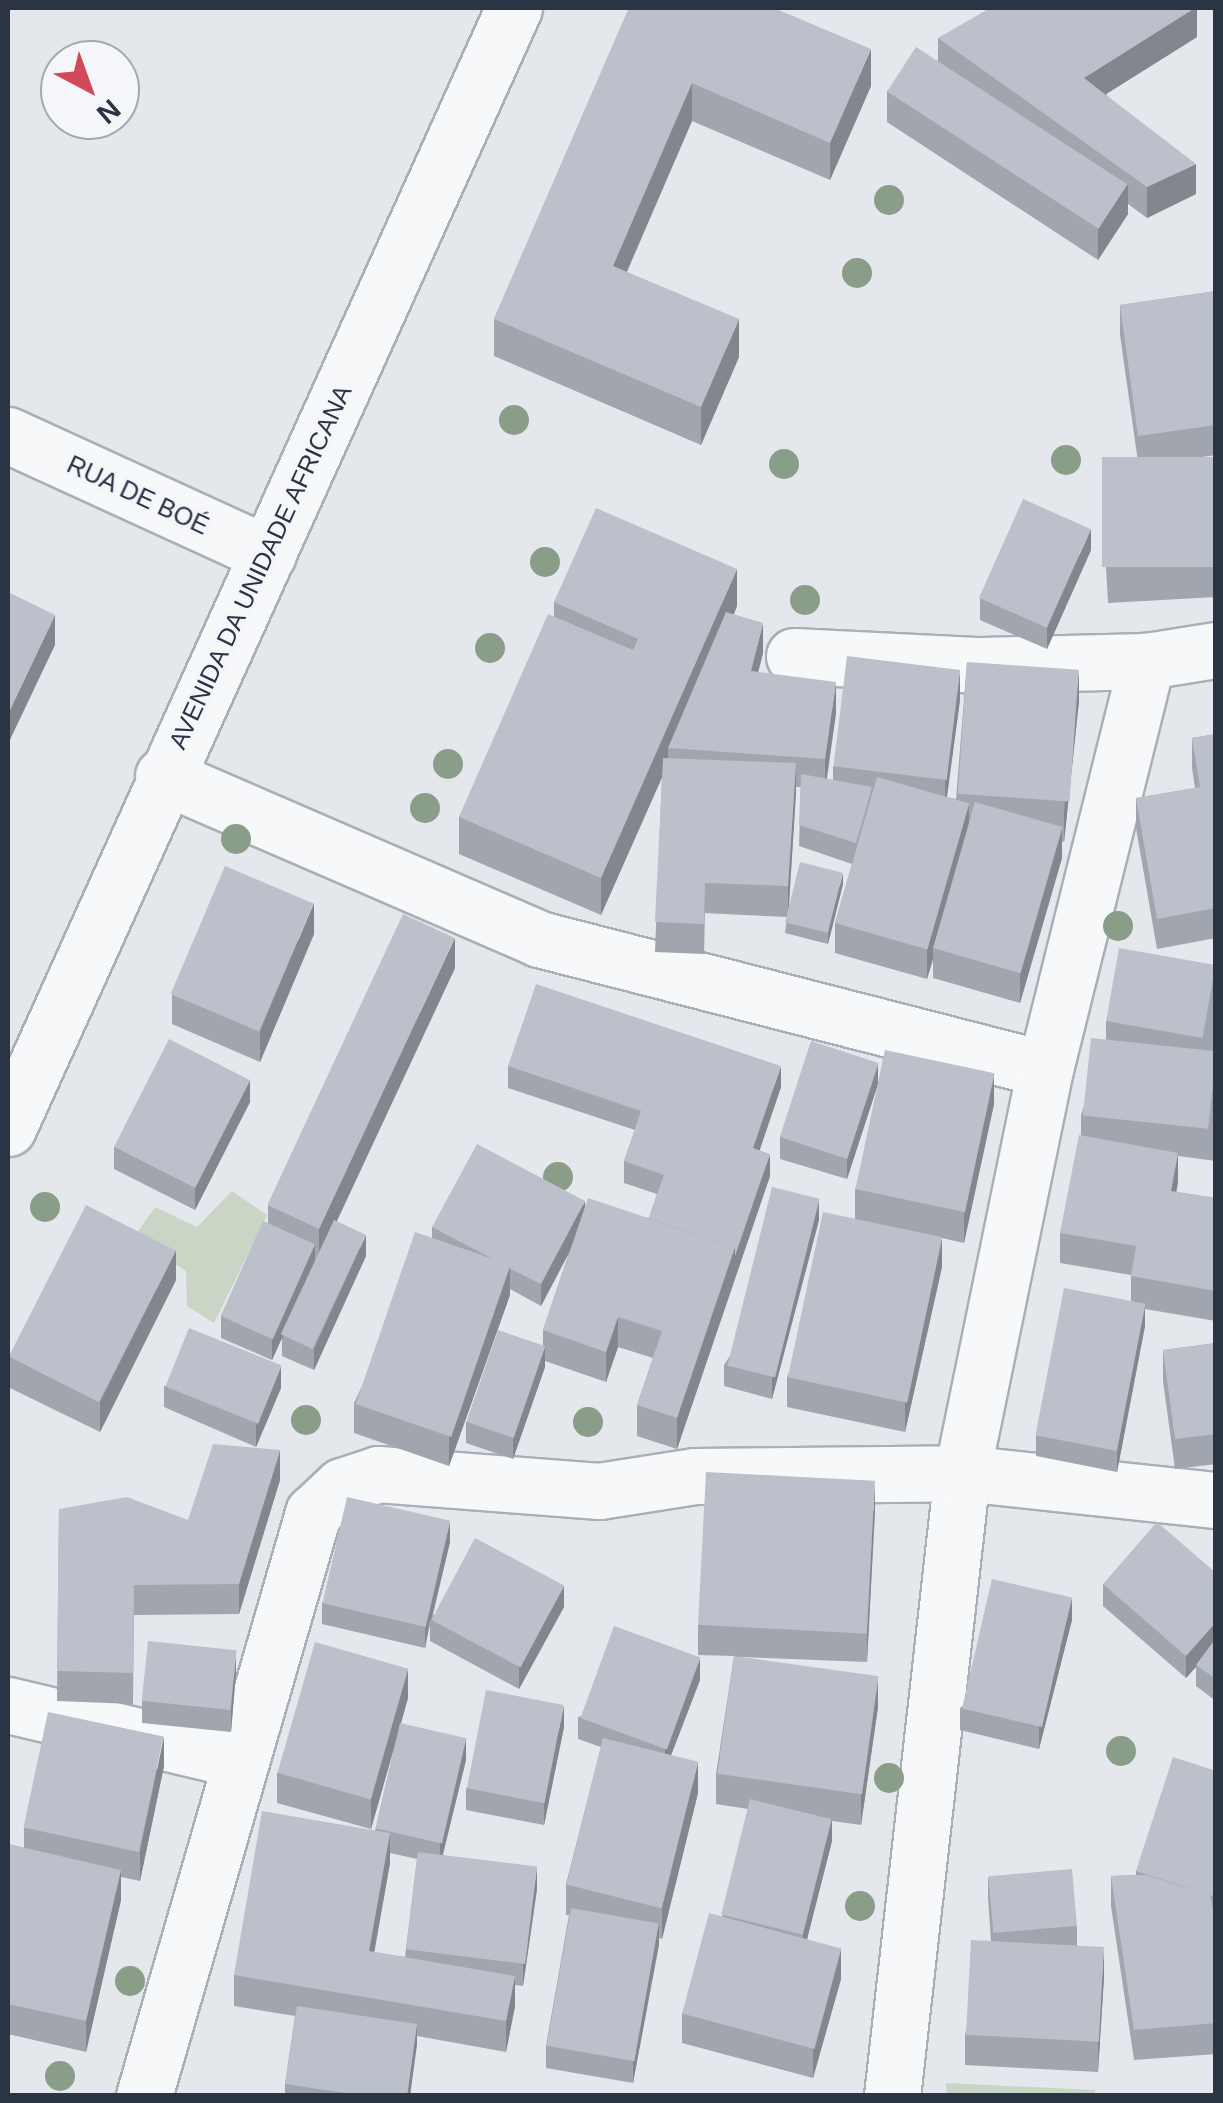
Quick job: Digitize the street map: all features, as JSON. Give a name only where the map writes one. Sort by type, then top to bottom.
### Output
[{"type":"street","name":"AVENIDA DA UNIDADE AFRICANA","points":[[8,1128],[163,776],[268,554],[514,8]]},
{"type":"street","name":"RUA DE BOÉ","points":[[8,435],[268,554]]},
{"type":"street","points":[[794,656],[1147,662],[1216,650]]},
{"type":"street","points":[[892,2096],[962,1472],[1046,1069],[1147,662]]},
{"type":"street","points":[[163,776],[539,939],[1046,1069]]},
{"type":"street","points":[[144,2096],[235,1759],[314,1513],[342,1486],[378,1474],[599,1491],[695,1476],[962,1472],[1216,1500]]},
{"type":"street","points":[[8,1705],[235,1759]]},
{"type":"green space","points":[[232,1191],[267,1215],[214,1323],[187,1306],[186,1271],[134,1237],[155,1207],[197,1227]]},
{"type":"green space","points":[[946,2083],[1095,2090],[1095,2095],[947,2095]]},
{"type":"building","points":[[629,8],[774,8],[871,49],[830,143],[692,83],[613,266],[739,319],[701,407],[494,319]]},
{"type":"building","points":[[990,8],[1195,8],[1084,78],[1196,164],[1147,187],[938,38]]},
{"type":"building","points":[[916,47],[1127,184],[1098,229],[887,91]]},
{"type":"building","points":[[1216,291],[1216,425],[1138,436],[1120,305]]},
{"type":"building","points":[[1102,457],[1216,457],[1216,567],[1102,567]]},
{"type":"building","points":[[1023,499],[1091,529],[1047,628],[979,598]]},
{"type":"building","points":[[596,508],[737,569],[601,878],[459,817],[548,614],[633,650],[638,639],[554,602]]},
{"type":"building","points":[[8,592],[55,615],[8,714]]},
{"type":"building","points":[[726,612],[763,623],[751,671],[836,682],[825,759],[668,748]]},
{"type":"building","points":[[847,656],[960,670],[947,780],[833,766]]},
{"type":"building","points":[[967,662],[1079,670],[1070,801],[958,794]]},
{"type":"building","points":[[1216,734],[1216,908],[1157,919],[1136,798],[1200,787],[1192,738]]},
{"type":"building","points":[[663,758],[796,763],[788,886],[705,883],[704,924],[655,922]]},
{"type":"building","points":[[801,774],[872,787],[856,843],[799,825]]},
{"type":"building","points":[[877,777],[969,803],[927,950],[835,923]]},
{"type":"building","points":[[975,802],[1062,827],[1021,973],[933,948]]},
{"type":"building","points":[[800,862],[843,873],[828,933],[785,922]]},
{"type":"building","points":[[225,866],[313,904],[259,1031],[171,994]]},
{"type":"building","points":[[403,914],[455,938],[319,1229],[267,1205]]},
{"type":"building","points":[[1119,948],[1216,965],[1203,1038],[1106,1021]]},
{"type":"building","points":[[536,984],[781,1066],[753,1148],[770,1154],[735,1256],[735,1247],[649,1218],[664,1175],[624,1161],[641,1111],[508,1066]]},
{"type":"building","points":[[1091,1038],[1216,1051],[1208,1129],[1083,1116]]},
{"type":"building","points":[[169,1039],[250,1080],[195,1188],[114,1147]]},
{"type":"building","points":[[811,1041],[879,1063],[847,1159],[780,1137]]},
{"type":"building","points":[[885,1050],[995,1073],[965,1212],[855,1189]]},
{"type":"building","points":[[1079,1135],[1178,1153],[1171,1191],[1216,1198],[1216,1291],[1131,1276],[1136,1246],[1060,1233]]},
{"type":"building","points":[[477,1144],[585,1201],[541,1284],[432,1227]]},
{"type":"building","points":[[772,1187],[820,1199],[775,1377],[727,1366]]},
{"type":"building","points":[[588,1198],[735,1247],[677,1418],[637,1405],[662,1331],[618,1317],[606,1352],[543,1330]]},
{"type":"building","points":[[86,1205],[176,1251],[99,1402],[9,1356]]},
{"type":"building","points":[[823,1212],[942,1237],[907,1403],[788,1377]]},
{"type":"building","points":[[334,1220],[366,1235],[312,1349],[281,1334]]},
{"type":"building","points":[[263,1221],[315,1244],[273,1339],[221,1316]]},
{"type":"building","points":[[415,1232],[510,1265],[451,1437],[356,1404]]},
{"type":"building","points":[[1064,1288],[1145,1304],[1117,1451],[1035,1435]]},
{"type":"building","points":[[189,1328],[282,1365],[258,1424],[165,1386]]},
{"type":"building","points":[[498,1330],[545,1346],[514,1438],[466,1422]]},
{"type":"building","points":[[1216,1343],[1216,1434],[1175,1439],[1163,1350]]},
{"type":"building","points":[[213,1444],[280,1450],[239,1584],[134,1585],[133,1673],[57,1671],[59,1509],[127,1497],[188,1520]]},
{"type":"building","points":[[706,1472],[875,1481],[867,1634],[698,1625]]},
{"type":"building","points":[[347,1497],[450,1521],[426,1627],[322,1603]]},
{"type":"building","points":[[1157,1522],[1216,1573],[1216,1622],[1186,1656],[1103,1584]]},
{"type":"building","points":[[475,1538],[564,1585],[521,1668],[431,1620]]},
{"type":"building","points":[[992,1579],[1072,1597],[1042,1727],[962,1709]]},
{"type":"building","points":[[614,1626],[700,1657],[667,1750],[580,1718]]},
{"type":"building","points":[[1216,1638],[1216,1679],[1196,1665]]},
{"type":"building","points":[[148,1641],[237,1650],[230,1710],[142,1701]]},
{"type":"building","points":[[315,1642],[408,1669],[371,1799],[278,1773]]},
{"type":"building","points":[[734,1656],[879,1676],[862,1794],[717,1774]]},
{"type":"building","points":[[486,1690],[564,1705],[544,1803],[467,1788]]},
{"type":"building","points":[[48,1712],[163,1737],[139,1852],[23,1827]]},
{"type":"building","points":[[400,1723],[466,1738],[442,1844],[376,1828]]},
{"type":"building","points":[[603,1738],[698,1762],[662,1908],[566,1885]]},
{"type":"building","points":[[1173,1757],[1216,1771],[1216,1897],[1136,1871]]},
{"type":"building","points":[[750,1799],[832,1819],[803,1935],[721,1914]]},
{"type":"building","points":[[262,1811],[390,1833],[369,1951],[515,1976],[506,2021],[234,1975]]},
{"type":"building","points":[[8,1844],[121,1870],[86,2021],[8,2004]]},
{"type":"building","points":[[418,1852],[537,1867],[525,1964],[406,1949]]},
{"type":"building","points":[[1072,1869],[1077,1926],[993,1933],[988,1876]]},
{"type":"building","points":[[1146,1875],[1210,1895],[1216,1926],[1216,2023],[1134,2030],[1111,1876]]},
{"type":"building","points":[[571,1908],[659,1923],[634,2061],[547,2046]]},
{"type":"building","points":[[709,1913],[841,1948],[814,2049],[682,2013]]},
{"type":"building","points":[[971,1940],[1104,1947],[1099,2042],[966,2035]]},
{"type":"building","points":[[297,2006],[417,2024],[407,2096],[365,2096],[285,2084]]}]
